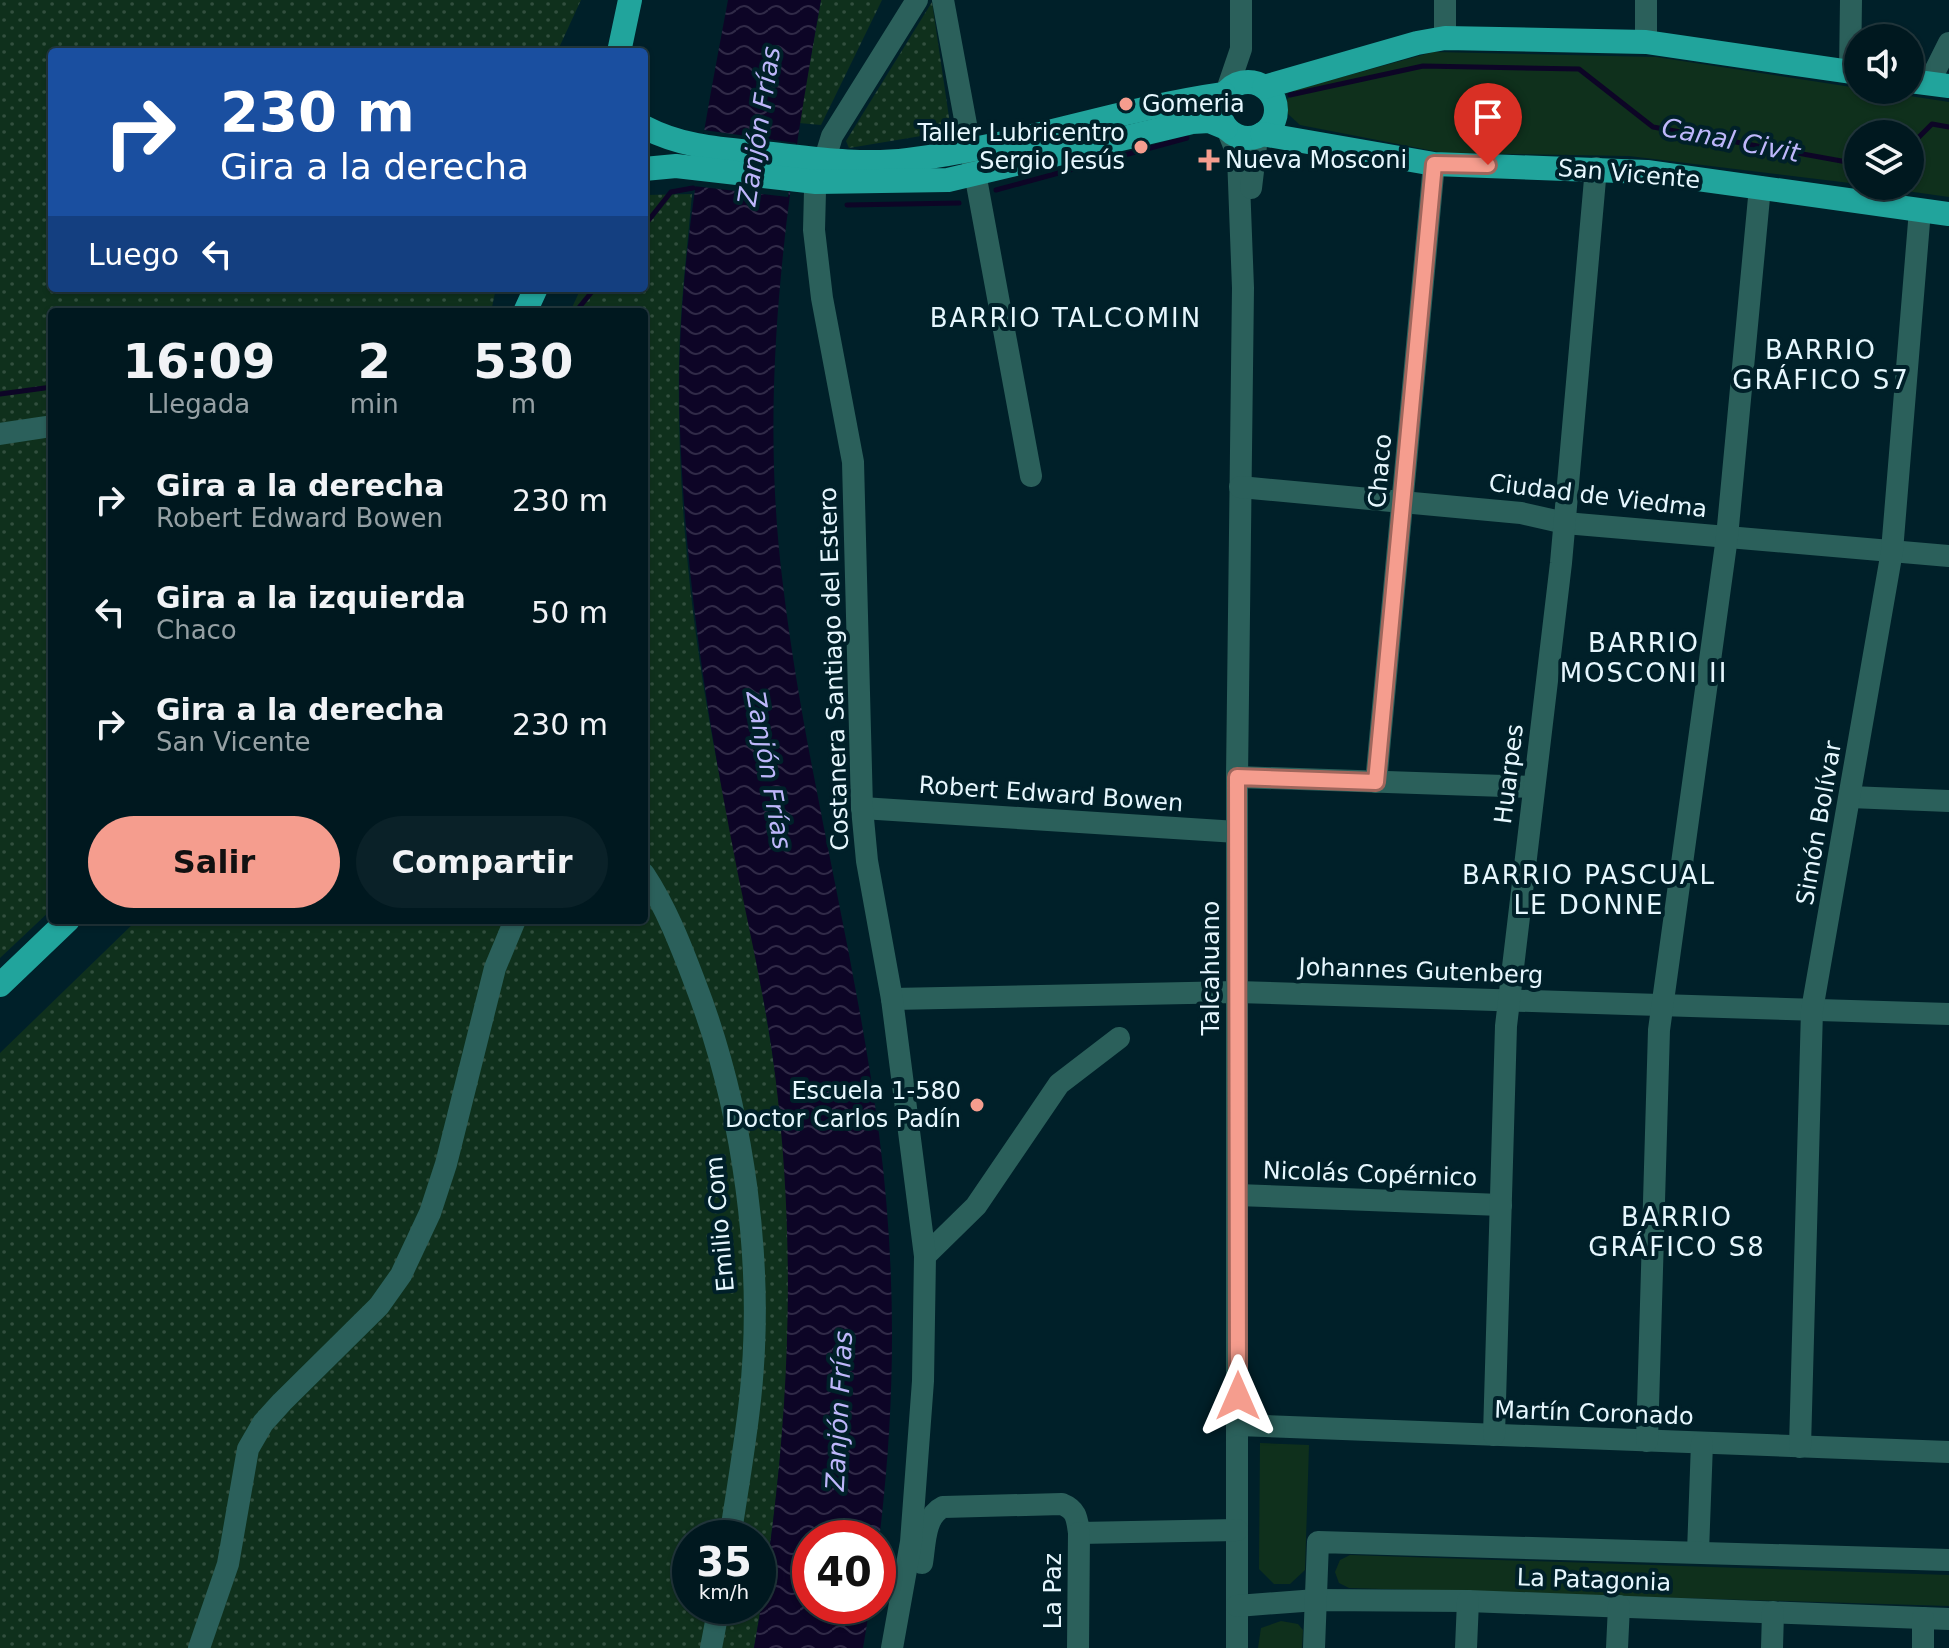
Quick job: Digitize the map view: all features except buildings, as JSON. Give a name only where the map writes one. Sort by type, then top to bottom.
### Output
[{"type":"main road","points":[[620,48],[629,4]]},
{"type":"main road","points":[[626,48],[629,4]]},
{"type":"main road","points":[[820,171],[969,149],[1226,92],[1243,82],[1262,86],[1445,38],[1646,42],[1844,71]]},
{"type":"main road","points":[[648,168],[699,157],[914,183],[975,176],[1192,122],[1209,121],[1242,137],[1260,135],[1274,120],[1276,111],[1270,93],[1262,86]]},
{"type":"main road","points":[[1226,92],[1219,111],[1227,129]]},
{"type":"main road","points":[[648,129],[699,157]]},
{"type":"main road","name":"San Vicente","points":[[1260,135],[1434,164],[1596,168],[1949,214]]},
{"type":"main road","points":[[0,985],[64,924]]},
{"type":"street","name":"Costanera Santiago del Estero","points":[[892,1648],[911,1542],[923,1381],[925,1256],[892,999],[867,861],[862,808],[853,462],[820,287],[813,211],[820,171],[832,136],[917,0]]},
{"type":"street","points":[[943,0],[1031,476]]},
{"type":"street","points":[[1226,92],[1241,49],[1241,0]]},
{"type":"street","points":[[1445,0],[1445,38]]},
{"type":"street","points":[[1646,0],[1646,42]]},
{"type":"street","points":[[1851,0],[1852,24]]},
{"type":"street","points":[[1929,83],[1949,43]]},
{"type":"street","points":[[1241,49],[1262,86]]},
{"type":"street","name":"Talcahuano","points":[[1227,129],[1238,156],[1243,288],[1237,777],[1237,1648]]},
{"type":"street","name":"Talcahuano","points":[[1243,288],[1260,135]]},
{"type":"street","name":"Chaco","points":[[1376,782],[1434,164]]},
{"type":"street","name":"Huarpes","points":[[1494,1435],[1509,1000],[1565,523],[1596,168]]},
{"type":"street","points":[[1647,1441],[1662,1005],[1727,537],[1760,187]]},
{"type":"street","name":"Simón Bolívar","points":[[1800,1447],[1812,1010],[1892,551],[1920,210]]},
{"type":"street","points":[[0,434],[48,427]]},
{"type":"street","name":"Ciudad de Viedma","points":[[1240,487],[1521,513],[1565,523],[1949,556]]},
{"type":"street","points":[[1237,777],[1534,787]]},
{"type":"street","points":[[1850,797],[1949,801]]},
{"type":"street","name":"Robert Edward Bowen","points":[[862,808],[1237,832]]},
{"type":"street","name":"Emilio Com","points":[[648,882],[684,953],[711,1024],[736,1120],[745,1180],[751,1246],[750,1398],[733,1520]]},
{"type":"street","points":[[199,1648],[228,1564],[248,1449],[272,1412],[379,1306],[401,1275],[430,1213],[446,1164],[495,968],[513,924]]},
{"type":"street","name":"Johannes Gutenberg","points":[[892,999],[1237,992],[1949,1014]]},
{"type":"street","points":[[925,1256],[976,1206],[1059,1084],[1119,1038]]},
{"type":"street","name":"Nicolás Copérnico","points":[[1237,1195],[1501,1205]]},
{"type":"street","name":"Martín Coronado","points":[[1238,1425],[1949,1452]]},
{"type":"street","points":[[1698,1552],[1702,1443]]},
{"type":"street","points":[[907,1648],[929,1519],[934,1511],[943,1507],[1062,1504],[1071,1508],[1077,1516],[1079,1533],[1237,1530]]},
{"type":"street","name":"La Paz","points":[[1078,1648],[1079,1533]]},
{"type":"street","name":"La Patagonia","points":[[1316,1600],[1318,1542],[1949,1560]]},
{"type":"street","points":[[1314,1648],[1316,1600]]},
{"type":"street","name":"La Patagonia","points":[[1237,1606],[1316,1600],[1468,1601],[1949,1619]]},
{"type":"street","points":[[1466,1648],[1468,1601]]},
{"type":"street","points":[[1617,1648],[1619,1606]]},
{"type":"street","points":[[1772,1648],[1773,1612]]},
{"type":"street","points":[[1923,1618],[1923,1648]]},
{"type":"street","points":[[711,1648],[716,1624]]},
{"type":"green space","points":[[0,0],[581,0],[559,48],[48,48],[48,292],[495,292],[492,308],[48,308],[48,913],[0,958]]},
{"type":"green space","points":[[821,0],[882,0],[821,125],[799,123]]},
{"type":"green space","points":[[932,2],[951,131],[849,148],[846,141]]},
{"type":"green space","points":[[1433,52],[1656,57],[1844,86],[1844,104],[1924,104],[1924,98],[1949,102],[1949,197],[1924,193],[1924,120],[1844,120],[1844,182],[1629,156],[1444,153],[1300,125],[1288,114],[1287,100],[1295,90]]},
{"type":"green space","points":[[692,194],[679,363],[680,449],[689,579],[707,707],[761,983],[778,1094],[788,1213],[789,1275],[785,1400],[773,1520],[672,1520],[672,1624],[758,1624],[754,1648],[0,1648],[0,1053],[133,924],[648,924],[648,308],[572,308],[579,292],[648,292],[648,195]]},
{"type":"green space","points":[[1260,1443],[1309,1445],[1305,1570],[1290,1584],[1274,1584],[1259,1569]]},
{"type":"green space","points":[[1350,1555],[1949,1575],[1949,1606],[1349,1588],[1339,1583],[1335,1572],[1340,1560]]},
{"type":"green space","points":[[1281,1621],[1298,1624],[1303,1630],[1302,1648],[1258,1648],[1261,1628]]},
{"type":"water","name":"Zanjón Frías","points":[[728,0],[821,0],[797,146],[780,291],[773,438],[776,511],[792,654],[857,996],[879,1134],[889,1238],[892,1341],[881,1520],[792,1520],[792,1624],[867,1624],[863,1648],[754,1648],[758,1624],[776,1624],[776,1520],[773,1520],[786,1362],[787,1218],[775,1074],[766,1012],[712,730],[686,531],[680,431],[681,322],[685,268],[708,107]]},
{"type":"pier","points":[[704,130],[796,143],[788,197],[693,186]]},
{"type":"waterway","name":"Canal Civit","points":[[1290,95],[1423,66],[1579,69],[1653,127],[1844,161]]},
{"type":"waterway","name":"Canal Civit","points":[[1924,132],[1932,124],[1949,127]]},
{"type":"waterway","name":"Canal Civit","points":[[996,190],[1187,138]]},
{"type":"waterway","name":"Canal Civit","points":[[648,221],[671,192],[693,188]]},
{"type":"waterway","name":"Canal Civit","points":[[847,205],[959,203]]},
{"type":"waterway","name":"Canal Civit","points":[[579,308],[592,292]]},
{"type":"waterway","name":"Canal Civit","points":[[0,394],[48,388]]},
{"type":"place","name":"Gomeria","points":[[1126,104]]},
{"type":"place","name":"Taller Lubricentro Sergio Jesús","points":[[1141,147]]},
{"type":"place","name":"Nueva Mosconi","points":[[1209,160]]},
{"type":"place","name":"Escuela 1-580 Doctor Carlos Padín","points":[[977,1105]]},
{"type":"district","name":"BARRIO TALCOMIN","points":[[1066,318]]},
{"type":"district","name":"BARRIO GRÁFICO S7","points":[[1821,365]]},
{"type":"district","name":"BARRIO MOSCONI II","points":[[1644,658]]},
{"type":"district","name":"BARRIO PASCUAL LE DONNE","points":[[1589,890]]},
{"type":"district","name":"BARRIO GRÁFICO S8","points":[[1677,1232]]},
{"type":"route","points":[[1238,1396],[1237,777],[1376,782],[1434,164],[1488,165]]}]
